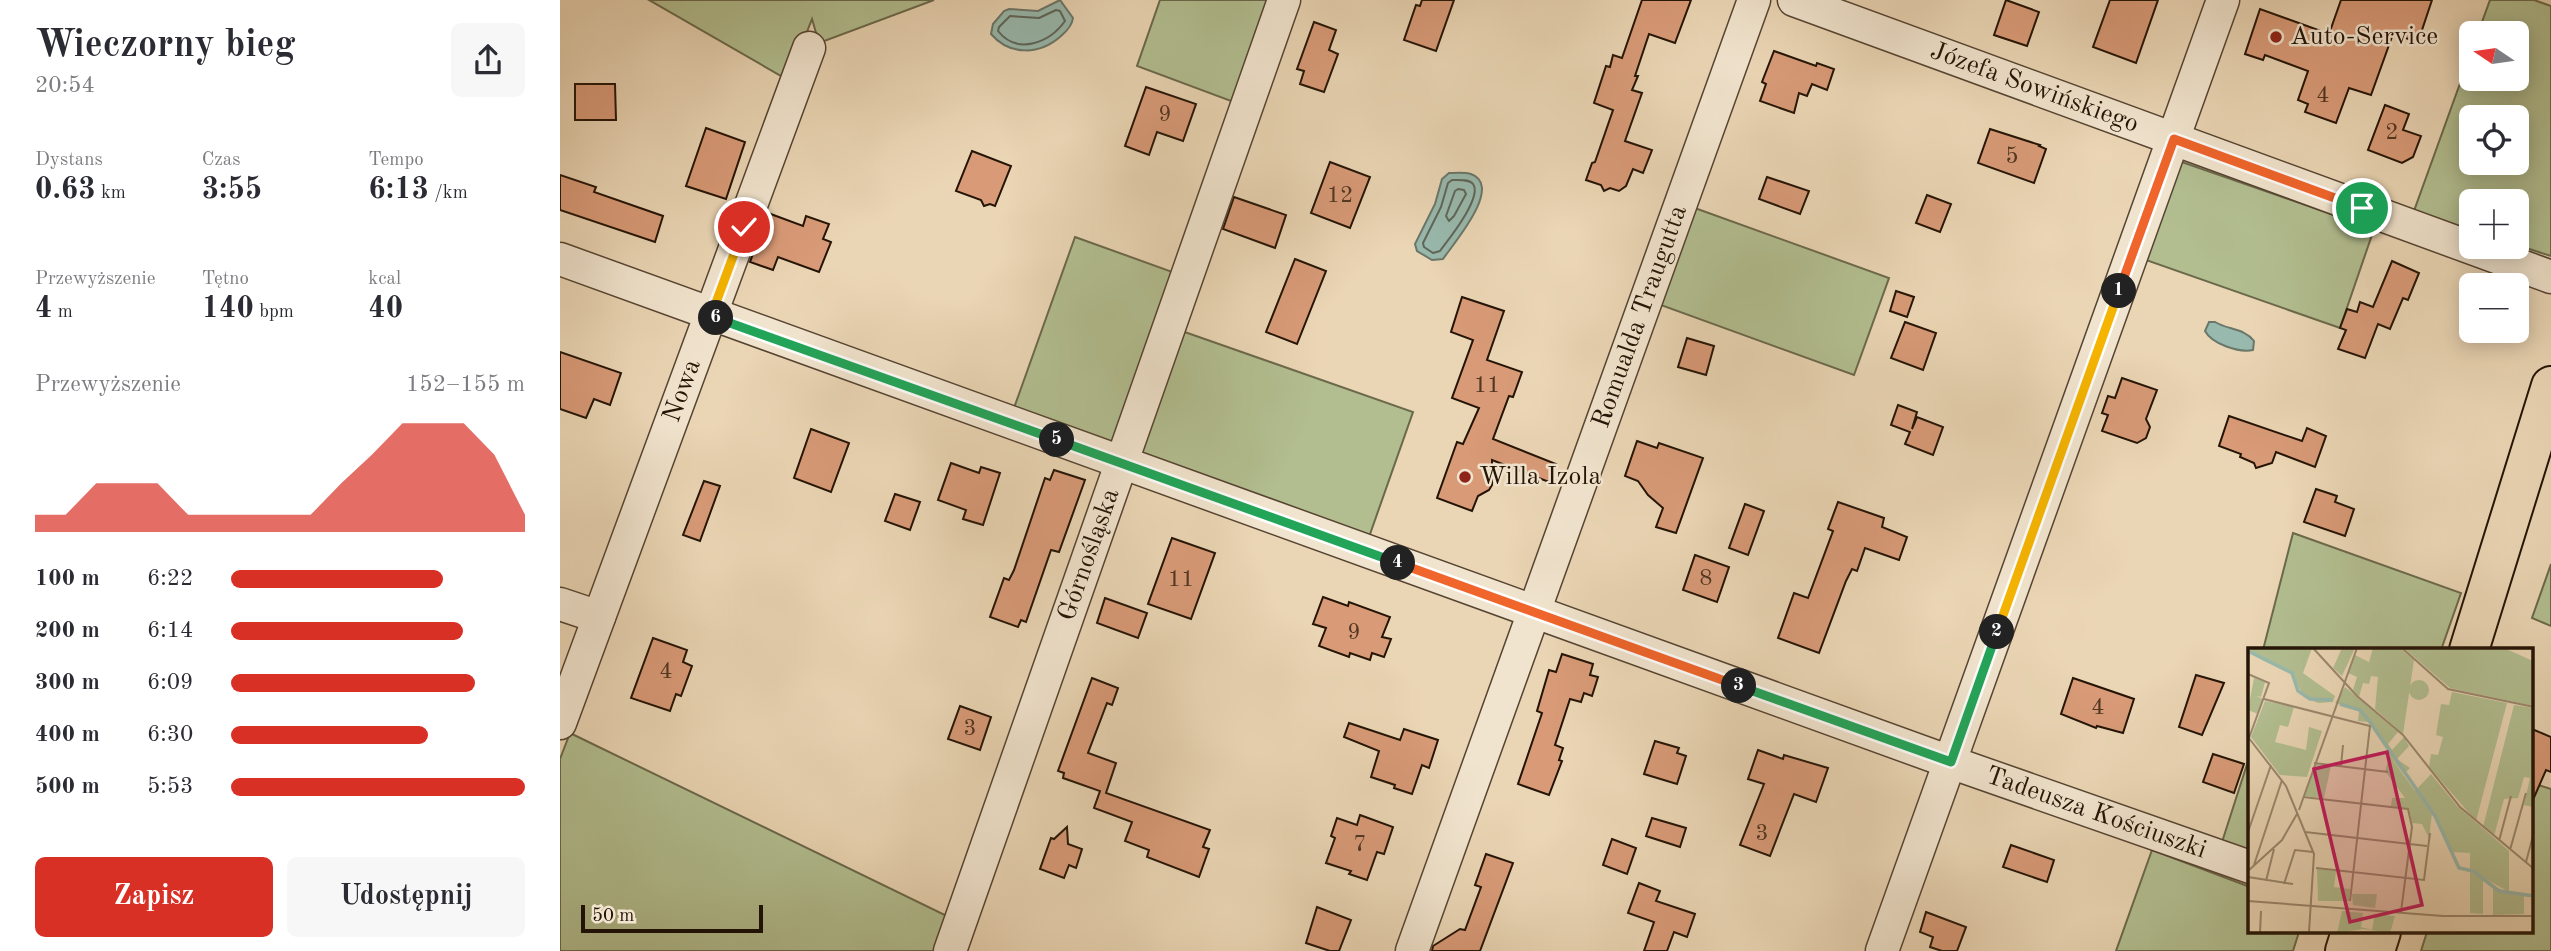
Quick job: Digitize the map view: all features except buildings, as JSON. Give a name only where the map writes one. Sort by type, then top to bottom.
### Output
[{"type":"main road","points":[[2470,648],[2551,386]]},
{"type":"main road","points":[[2345,951],[2350,934]]},
{"type":"main road","points":[[2375,951],[2380,934]]},
{"type":"street","name":"Górnośląska","points":[[950,951],[1284,0]]},
{"type":"street","name":"Romualda Traugutta","points":[[1412,951],[1754,0]]},
{"type":"street","name":"Józefa Sowińskiego","points":[[1794,0],[2551,277]]},
{"type":"street","points":[[1882,951],[2223,0]]},
{"type":"street","name":"Nowa","points":[[560,723],[809,48]]},
{"type":"street","name":"Tadeusza Kościuszki","points":[[560,259],[1533,612],[2248,866]]},
{"type":"street","points":[[560,604],[599,617]]},
{"type":"green space","points":[[649,0],[934,0],[819,43],[812,19],[788,80]]},
{"type":"green space","points":[[1160,0],[1277,0],[1239,104],[1137,66]]},
{"type":"green space","points":[[2490,0],[2534,0],[2551,6],[2551,256],[2529,249],[2529,189],[2459,189],[2459,226],[2414,211],[2459,86],[2459,91],[2529,91],[2529,21],[2482,21]]},
{"type":"green space","points":[[2179,161],[2374,229],[2340,328],[2143,259]]},
{"type":"green space","points":[[1692,207],[1889,278],[1854,375],[1658,304]]},
{"type":"green space","points":[[1075,237],[1178,274],[1117,445],[1014,408]]},
{"type":"green space","points":[[1179,330],[1413,412],[1369,537],[1137,453]]},
{"type":"green space","points":[[2293,533],[2461,593],[2442,648],[2264,648]]},
{"type":"green space","points":[[2551,564],[2551,626],[2532,618]]},
{"type":"green space","points":[[570,733],[949,917],[937,951],[560,951],[560,759]]},
{"type":"green space","points":[[2248,761],[2248,850],[2222,842]]},
{"type":"green space","points":[[2534,784],[2551,789],[2551,951],[2421,951],[2426,934],[2534,934]]},
{"type":"green space","points":[[2152,850],[2248,886],[2248,934],[2298,934],[2293,951],[2116,951]]},
{"type":"water","points":[[1060,0],[1073,18],[1072,23],[1061,36],[1044,47],[1035,50],[1016,49],[991,34],[993,24],[1004,11],[1038,11]]},
{"type":"water","points":[[1449,173],[1471,174],[1480,180],[1482,190],[1473,215],[1456,241],[1443,259],[1432,260],[1417,251],[1415,244],[1435,204],[1442,179]]},
{"type":"water","points":[[2209,322],[2246,334],[2254,341],[2253,350],[2234,349],[2213,340],[2205,331]]},
{"type":"place","name":"Auto-Service","points":[[2276,37]]},
{"type":"place","name":"Willa Izola","points":[[1465,477]]},
{"type":"route","points":[[744,227],[711,316],[1951,762],[2174,139],[2362,208]]}]
